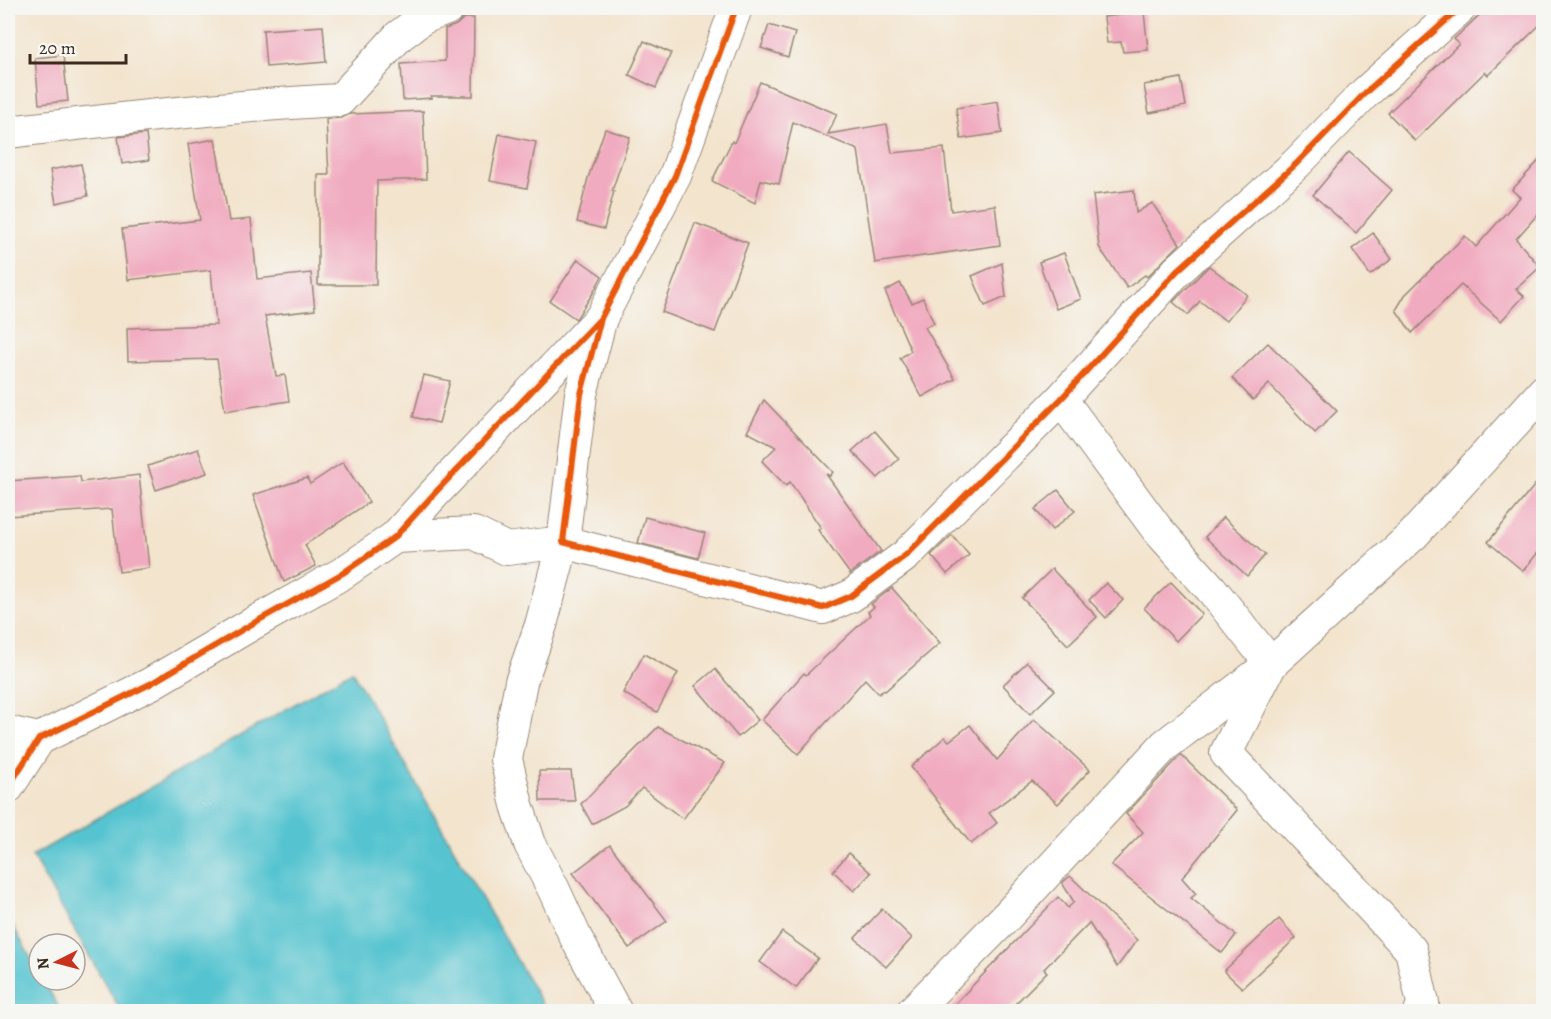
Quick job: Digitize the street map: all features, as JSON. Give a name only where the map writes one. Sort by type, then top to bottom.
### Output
[{"type":"street","points":[[616,1011],[576,938],[530,844],[517,805],[506,759],[521,682],[541,625],[563,542],[581,394],[602,318],[675,176],[736,8]]},
{"type":"street","points":[[395,537],[474,533],[507,549],[563,542],[823,608],[851,596],[906,555],[1061,399],[1177,271],[1296,164],[1365,93],[1460,8]]},
{"type":"street","points":[[8,132],[166,113],[340,100],[399,36],[430,11]]},
{"type":"street","points":[[8,787],[39,739],[150,684],[343,573],[395,537],[432,495],[602,318]]},
{"type":"street","points":[[912,1011],[1007,916],[1165,745],[1271,664],[1413,535],[1544,391]]},
{"type":"street","points":[[1061,399],[1106,457],[1156,529],[1212,590],[1271,664]]},
{"type":"street","points":[[1271,664],[1226,753],[1276,809],[1411,950],[1423,1003],[1420,1011]]},
{"type":"street","points":[[8,732],[39,739]]},
{"type":"water","points":[[352,671],[546,1011],[121,1011],[87,952],[87,932],[76,932],[32,856]]},
{"type":"water","points":[[8,917],[27,951],[27,992],[50,992],[61,1011],[8,1011]]},
{"type":"building","points":[[1487,8],[1544,8],[1544,21],[1488,75],[1485,72],[1415,141],[1388,113],[1459,44],[1454,39]]},
{"type":"building","points":[[1144,12],[1148,50],[1123,52],[1121,42],[1107,43],[1104,17]]},
{"type":"building","points":[[464,18],[474,18],[473,96],[431,96],[432,98],[403,100],[401,64],[445,61],[445,29],[456,25]]},
{"type":"building","points":[[769,25],[795,33],[788,57],[761,48]]},
{"type":"building","points":[[323,26],[326,62],[266,67],[263,30]]},
{"type":"building","points":[[644,41],[671,53],[656,88],[629,75]]},
{"type":"building","points":[[63,55],[68,101],[39,104],[35,58]]},
{"type":"building","points":[[1181,78],[1186,106],[1149,113],[1144,85]]},
{"type":"building","points":[[760,82],[837,114],[828,134],[887,124],[892,153],[944,148],[951,211],[995,205],[1000,245],[875,263],[858,150],[793,122],[779,184],[761,180],[755,203],[712,181],[732,141],[734,143]]},
{"type":"building","points":[[998,101],[1002,133],[961,139],[956,108]]},
{"type":"building","points":[[423,111],[426,179],[377,181],[376,285],[318,285],[318,175],[329,175],[326,119],[341,118],[350,114]]},
{"type":"building","points":[[605,129],[630,137],[612,191],[614,191],[604,229],[577,222],[588,178]]},
{"type":"building","points":[[146,134],[149,160],[122,164],[118,137]]},
{"type":"building","points":[[499,134],[536,142],[527,188],[490,181]]},
{"type":"building","points":[[215,139],[229,221],[251,219],[257,279],[311,273],[315,310],[265,316],[276,376],[285,375],[289,401],[225,411],[217,359],[128,361],[127,328],[216,325],[211,270],[128,280],[122,229],[200,220],[188,144]]},
{"type":"building","points":[[1349,152],[1392,190],[1356,233],[1313,195]]},
{"type":"building","points":[[1544,155],[1544,219],[1538,214],[1516,239],[1540,267],[1516,289],[1524,296],[1501,321],[1461,285],[1412,333],[1396,310],[1405,295],[1465,236],[1476,247],[1520,197],[1512,190]]},
{"type":"building","points":[[81,164],[88,196],[56,203],[50,170]]},
{"type":"building","points":[[1134,190],[1136,213],[1152,203],[1180,244],[1147,277],[1145,275],[1127,288],[1099,247],[1093,195]]},
{"type":"building","points":[[695,223],[748,243],[715,332],[662,312]]},
{"type":"building","points":[[1373,233],[1392,259],[1370,275],[1352,249]]},
{"type":"building","points":[[1064,253],[1081,299],[1056,309],[1039,262]]},
{"type":"building","points":[[578,259],[602,276],[576,319],[550,301]]},
{"type":"building","points":[[1002,263],[1006,297],[985,306],[972,276]]},
{"type":"building","points":[[1209,266],[1247,295],[1226,321],[1200,301],[1188,315],[1173,302]]},
{"type":"building","points":[[900,283],[912,303],[923,298],[934,323],[925,327],[955,379],[922,397],[900,358],[911,351],[885,291]]},
{"type":"building","points":[[1268,343],[1337,411],[1315,433],[1269,384],[1253,400],[1232,378]]},
{"type":"building","points":[[424,375],[450,381],[439,423],[413,417]]},
{"type":"building","points":[[764,400],[833,472],[830,476],[826,474],[881,551],[850,574],[818,530],[821,528],[790,482],[786,486],[762,461],[776,447],[747,432]]},
{"type":"building","points":[[875,431],[899,459],[878,478],[852,451]]},
{"type":"building","points":[[198,449],[207,473],[156,490],[148,466]]},
{"type":"building","points":[[343,462],[369,502],[305,545],[316,566],[284,582],[253,495],[307,478],[310,484]]},
{"type":"building","points":[[1544,474],[1544,545],[1523,571],[1488,542]]},
{"type":"building","points":[[139,475],[149,568],[119,572],[112,509],[8,516],[8,481],[80,476],[81,482]]},
{"type":"building","points":[[1058,490],[1075,511],[1052,530],[1035,509]]},
{"type":"building","points":[[645,517],[705,533],[698,558],[638,543]]},
{"type":"building","points":[[1223,517],[1265,555],[1247,576],[1205,537]]},
{"type":"building","points":[[952,535],[969,555],[947,574],[931,555]]},
{"type":"building","points":[[1052,569],[1097,617],[1068,645],[1022,598]]},
{"type":"building","points":[[1171,582],[1202,614],[1176,641],[1144,608]]},
{"type":"building","points":[[1106,583],[1123,600],[1106,618],[1089,600]]},
{"type":"building","points":[[892,588],[940,643],[879,694],[865,679],[798,754],[762,720],[804,673],[806,675],[870,615],[868,612],[874,607],[871,604]]},
{"type":"building","points":[[644,654],[678,673],[657,712],[623,693]]},
{"type":"building","points":[[1027,662],[1055,690],[1030,714],[1003,685]]},
{"type":"building","points":[[715,669],[758,720],[738,737],[695,686]]},
{"type":"building","points":[[1034,719],[1090,770],[1058,804],[1032,781],[989,813],[997,823],[971,844],[911,767],[945,737],[949,741],[970,725],[997,760]]},
{"type":"building","points":[[658,727],[725,763],[683,819],[642,788],[625,806],[592,824],[581,804]]},
{"type":"building","points":[[1181,755],[1237,810],[1182,878],[1196,894],[1191,898],[1236,935],[1222,953],[1111,865],[1143,832],[1126,814]]},
{"type":"building","points":[[539,771],[571,771],[575,801],[540,801]]},
{"type":"building","points":[[610,845],[667,921],[629,948],[573,873]]},
{"type":"building","points":[[849,853],[871,873],[854,891],[833,871]]},
{"type":"building","points":[[1070,876],[1137,940],[1117,967],[1089,923],[1044,969],[1047,972],[1008,1011],[948,1011],[1058,897],[1068,908],[1074,902],[1062,883]]},
{"type":"building","points":[[882,909],[912,938],[886,967],[855,938]]},
{"type":"building","points":[[1279,919],[1296,938],[1242,988],[1224,971]]},
{"type":"building","points":[[782,932],[818,958],[796,988],[760,962]]},
{"type":"cycle path","points":[[8,787],[39,739],[150,684],[343,573],[395,537],[601,318],[675,176],[736,8]]},
{"type":"cycle path","points":[[601,318],[581,394],[563,542],[823,608],[851,596],[906,555],[1061,399],[1177,271],[1296,164],[1365,93],[1460,8]]}]
